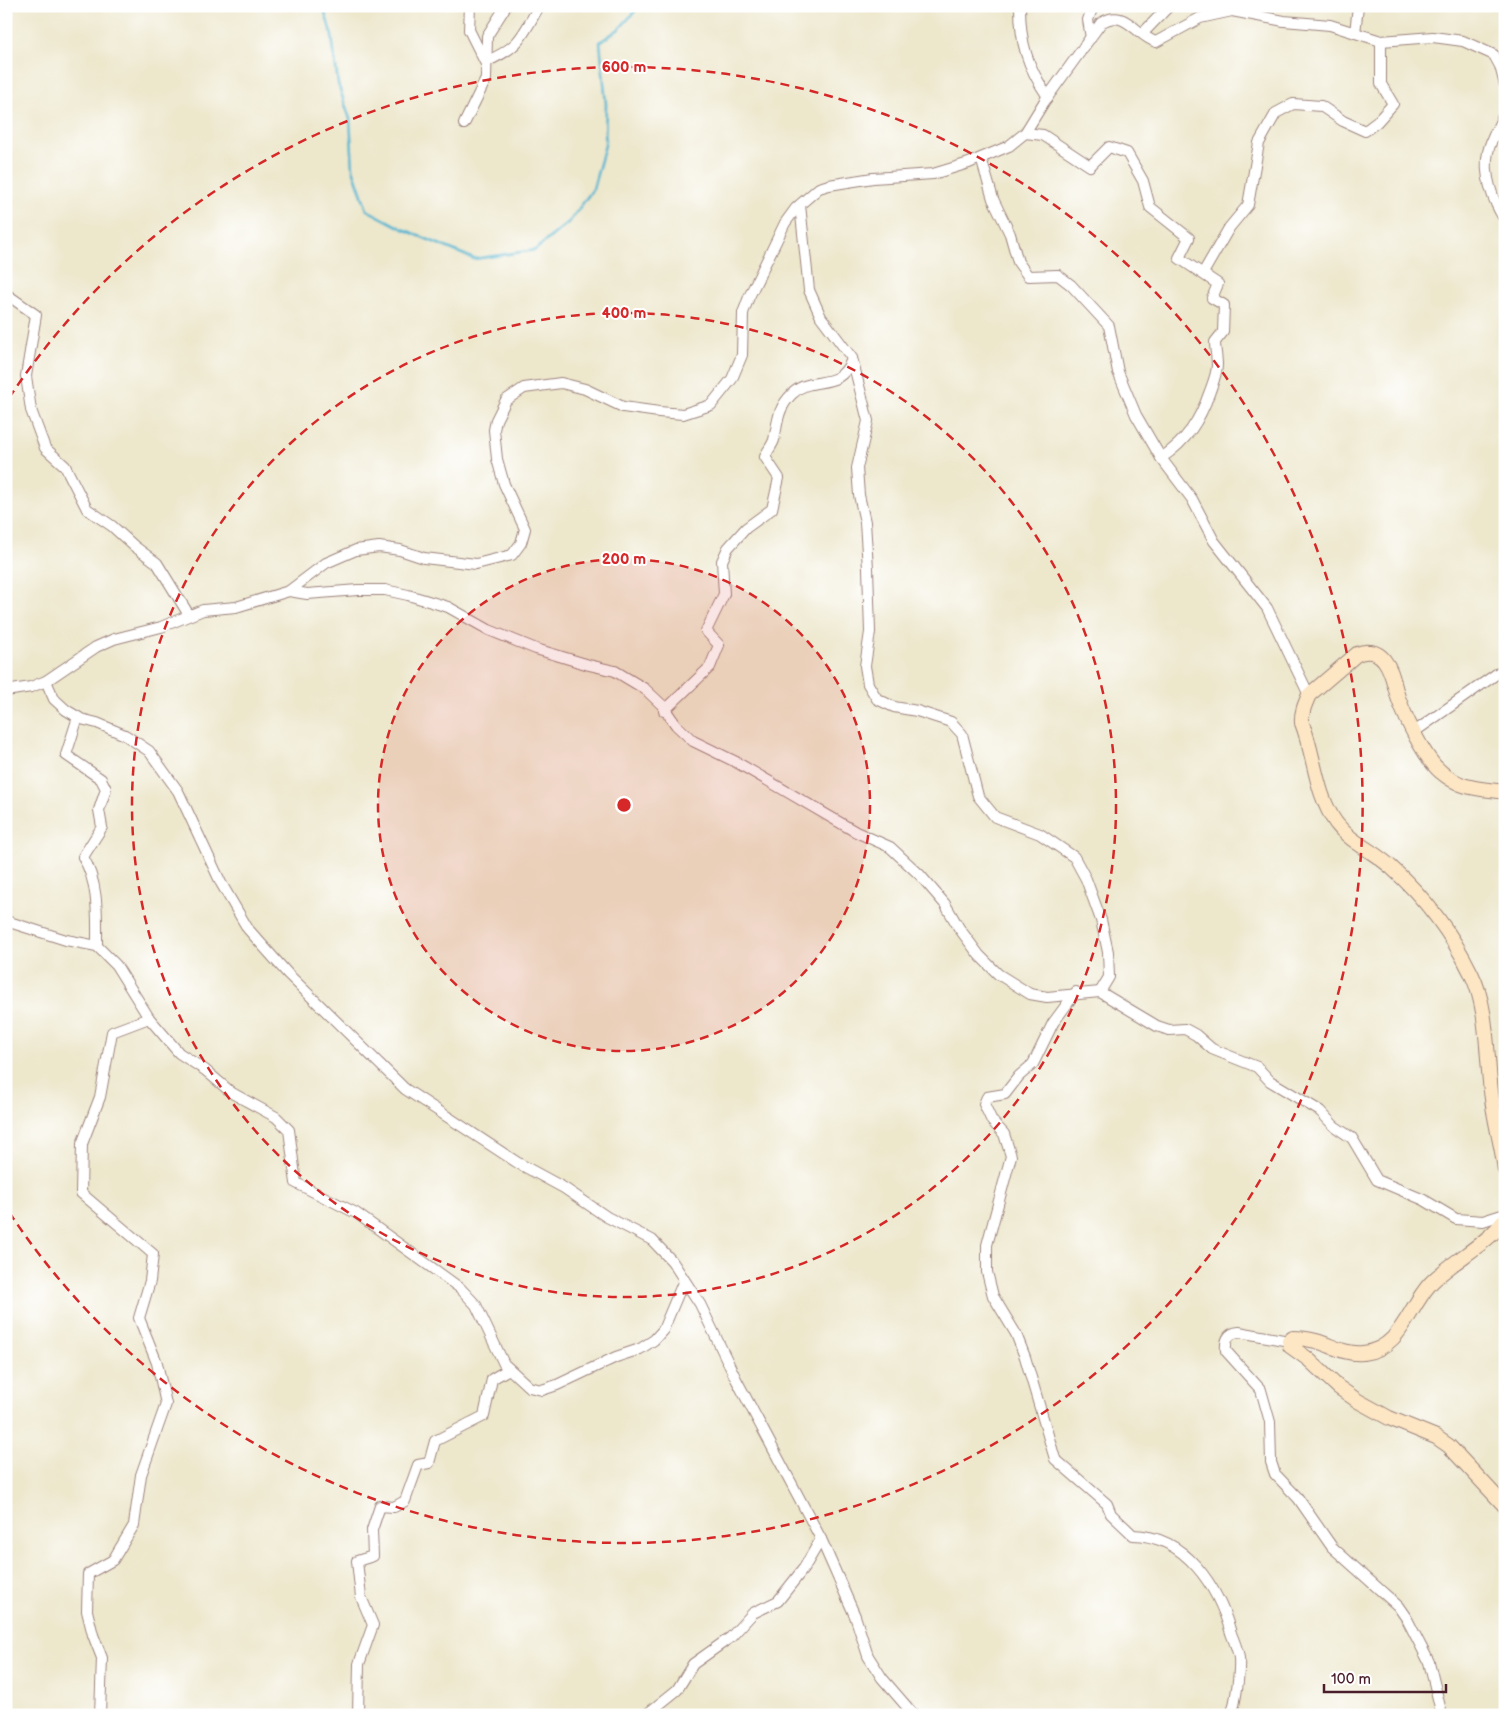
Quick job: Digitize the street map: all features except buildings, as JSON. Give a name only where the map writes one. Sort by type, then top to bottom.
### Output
[{"type":"main road","points":[[1505,792],[1477,790],[1446,776],[1427,757],[1403,711],[1386,663],[1375,652],[1364,651],[1357,654],[1310,695],[1302,714],[1302,723],[1321,793],[1336,822],[1352,839],[1392,868],[1426,903],[1461,953],[1472,974],[1479,992],[1491,1098],[1505,1170]]},
{"type":"main road","points":[[1505,1219],[1492,1233],[1436,1278],[1422,1295],[1406,1323],[1380,1349],[1362,1354],[1333,1349],[1318,1341],[1302,1338],[1293,1338],[1289,1341],[1290,1346],[1308,1359],[1351,1397],[1388,1418],[1422,1430],[1449,1446],[1505,1506]]},
{"type":"street","points":[[470,6],[470,30],[485,62]]},
{"type":"street","points":[[464,124],[485,80],[487,36],[506,6]]},
{"type":"street","points":[[485,62],[510,51],[522,37],[540,6]]},
{"type":"street","points":[[1020,6],[1022,46],[1037,82],[1048,97]]},
{"type":"street","points":[[1091,38],[1088,20],[1093,6]]},
{"type":"street","points":[[1143,33],[1170,6]]},
{"type":"street","points":[[1355,33],[1358,6]]},
{"type":"street","points":[[6,691],[31,687],[46,681],[104,642],[161,627],[203,610],[236,607],[289,591],[326,563],[347,553],[368,547],[400,550],[424,558],[476,564],[507,557],[515,552],[521,543],[525,529],[504,484],[497,459],[494,430],[496,420],[506,400],[524,388],[561,383],[570,384],[623,407],[683,414],[711,405],[732,380],[742,355],[744,312],[749,297],[785,223],[800,205],[819,188],[829,185],[873,178],[933,174],[981,158],[1009,146],[1025,133],[1048,97],[1101,24],[1117,18],[1127,21],[1156,42],[1200,18],[1232,11],[1284,21],[1330,25],[1381,41],[1433,37],[1471,44],[1494,55],[1500,66],[1505,85]]},
{"type":"street","points":[[1203,273],[1229,228],[1248,205],[1259,143],[1276,112],[1293,104],[1321,106],[1343,121],[1365,131],[1377,122],[1393,104],[1382,84],[1381,41]]},
{"type":"street","points":[[1505,112],[1492,140],[1486,160],[1493,194],[1505,220]]},
{"type":"street","points":[[1025,133],[1043,135],[1090,166],[1109,147],[1127,153],[1142,180],[1150,207],[1189,238],[1179,258],[1217,281],[1218,284],[1212,298],[1224,305],[1224,332],[1215,342],[1217,366],[1204,410],[1193,429],[1176,448],[1161,458]]},
{"type":"street","points":[[981,158],[993,199],[1010,234],[1018,262],[1028,276],[1058,276],[1071,285],[1109,326],[1118,372],[1136,415],[1161,458],[1192,499],[1214,541],[1268,608],[1310,695]]},
{"type":"street","points":[[800,205],[809,290],[821,317],[852,358],[868,421],[857,468],[859,496],[865,522],[868,568],[870,632],[865,666],[868,684],[877,699],[894,706],[951,722],[962,734],[978,796],[995,817],[1040,834],[1074,858],[1086,880],[1101,920],[1108,952],[1109,977],[1100,992]]},
{"type":"street","points":[[6,294],[36,315],[26,376],[31,410],[45,448],[65,466],[87,509],[112,526],[134,546],[158,563],[189,615]]},
{"type":"street","points":[[664,710],[710,667],[719,645],[706,631],[724,594],[722,561],[728,548],[746,528],[772,509],[779,478],[765,458],[774,442],[776,419],[792,394],[807,386],[839,378],[848,368],[852,358]]},
{"type":"street","points":[[289,591],[307,594],[385,590],[408,595],[448,608],[489,630],[536,649],[615,671],[645,689],[662,705],[676,725],[693,741],[736,762],[796,799],[862,835],[890,847],[920,875],[945,904],[959,928],[979,955],[998,974],[1030,994],[1047,997],[1076,992],[1100,992],[1144,1020],[1169,1030],[1185,1029],[1196,1034],[1212,1049],[1257,1067],[1270,1080],[1320,1111],[1334,1126],[1352,1138],[1377,1180],[1424,1200],[1456,1219],[1483,1221],[1505,1214]]},
{"type":"street","points":[[1414,732],[1505,668]]},
{"type":"street","points":[[46,681],[59,704],[78,717],[125,735],[149,751],[178,791],[221,883],[248,929],[288,974],[405,1090],[518,1163],[564,1188],[607,1217],[652,1240],[672,1261],[700,1304],[736,1379],[821,1539],[855,1616],[868,1656],[882,1678],[914,1715]]},
{"type":"street","points":[[78,717],[66,755],[101,779],[106,789],[99,810],[102,827],[83,856],[91,870],[95,888],[97,946]]},
{"type":"street","points":[[6,921],[66,940],[97,946],[116,965],[149,1018],[179,1053],[205,1070],[232,1093],[276,1116],[289,1130],[296,1183],[356,1212],[397,1240],[460,1288],[476,1305],[504,1364],[529,1387],[542,1390],[596,1368],[616,1357],[640,1349],[654,1340],[663,1330],[684,1280]]},
{"type":"street","points":[[1076,992],[1053,1023],[1033,1064],[1005,1094],[987,1097],[984,1104],[992,1121],[1004,1134],[1011,1156],[987,1245],[987,1272],[993,1296],[1016,1334],[1025,1357],[1054,1459],[1107,1504],[1111,1514],[1133,1535],[1144,1535],[1168,1545],[1193,1561],[1210,1581],[1226,1613],[1239,1659],[1231,1715]]},
{"type":"street","points":[[100,1715],[102,1658],[93,1635],[87,1611],[88,1574],[113,1560],[134,1525],[141,1475],[166,1404],[157,1363],[139,1318],[150,1281],[154,1254],[81,1193],[82,1144],[100,1097],[112,1032],[149,1018]]},
{"type":"street","points":[[1289,1341],[1239,1332],[1232,1333],[1228,1337],[1226,1351],[1261,1390],[1270,1422],[1271,1462],[1276,1474],[1298,1498],[1332,1547],[1398,1606],[1407,1619],[1428,1662],[1442,1715]]},
{"type":"street","points":[[358,1715],[359,1664],[373,1625],[361,1598],[357,1561],[373,1556],[372,1530],[380,1506],[394,1507],[404,1501],[418,1465],[429,1463],[434,1441],[484,1416],[492,1379],[509,1369]]},
{"type":"street","points":[[646,1715],[676,1690],[693,1664],[731,1637],[753,1613],[778,1601],[804,1568],[821,1539]]},
{"type":"waterway","points":[[323,6],[332,36],[338,84],[350,119],[353,169],[367,210],[403,229],[474,259],[535,250],[570,221],[593,189],[605,145],[606,104],[600,42],[619,29],[640,6]]}]
